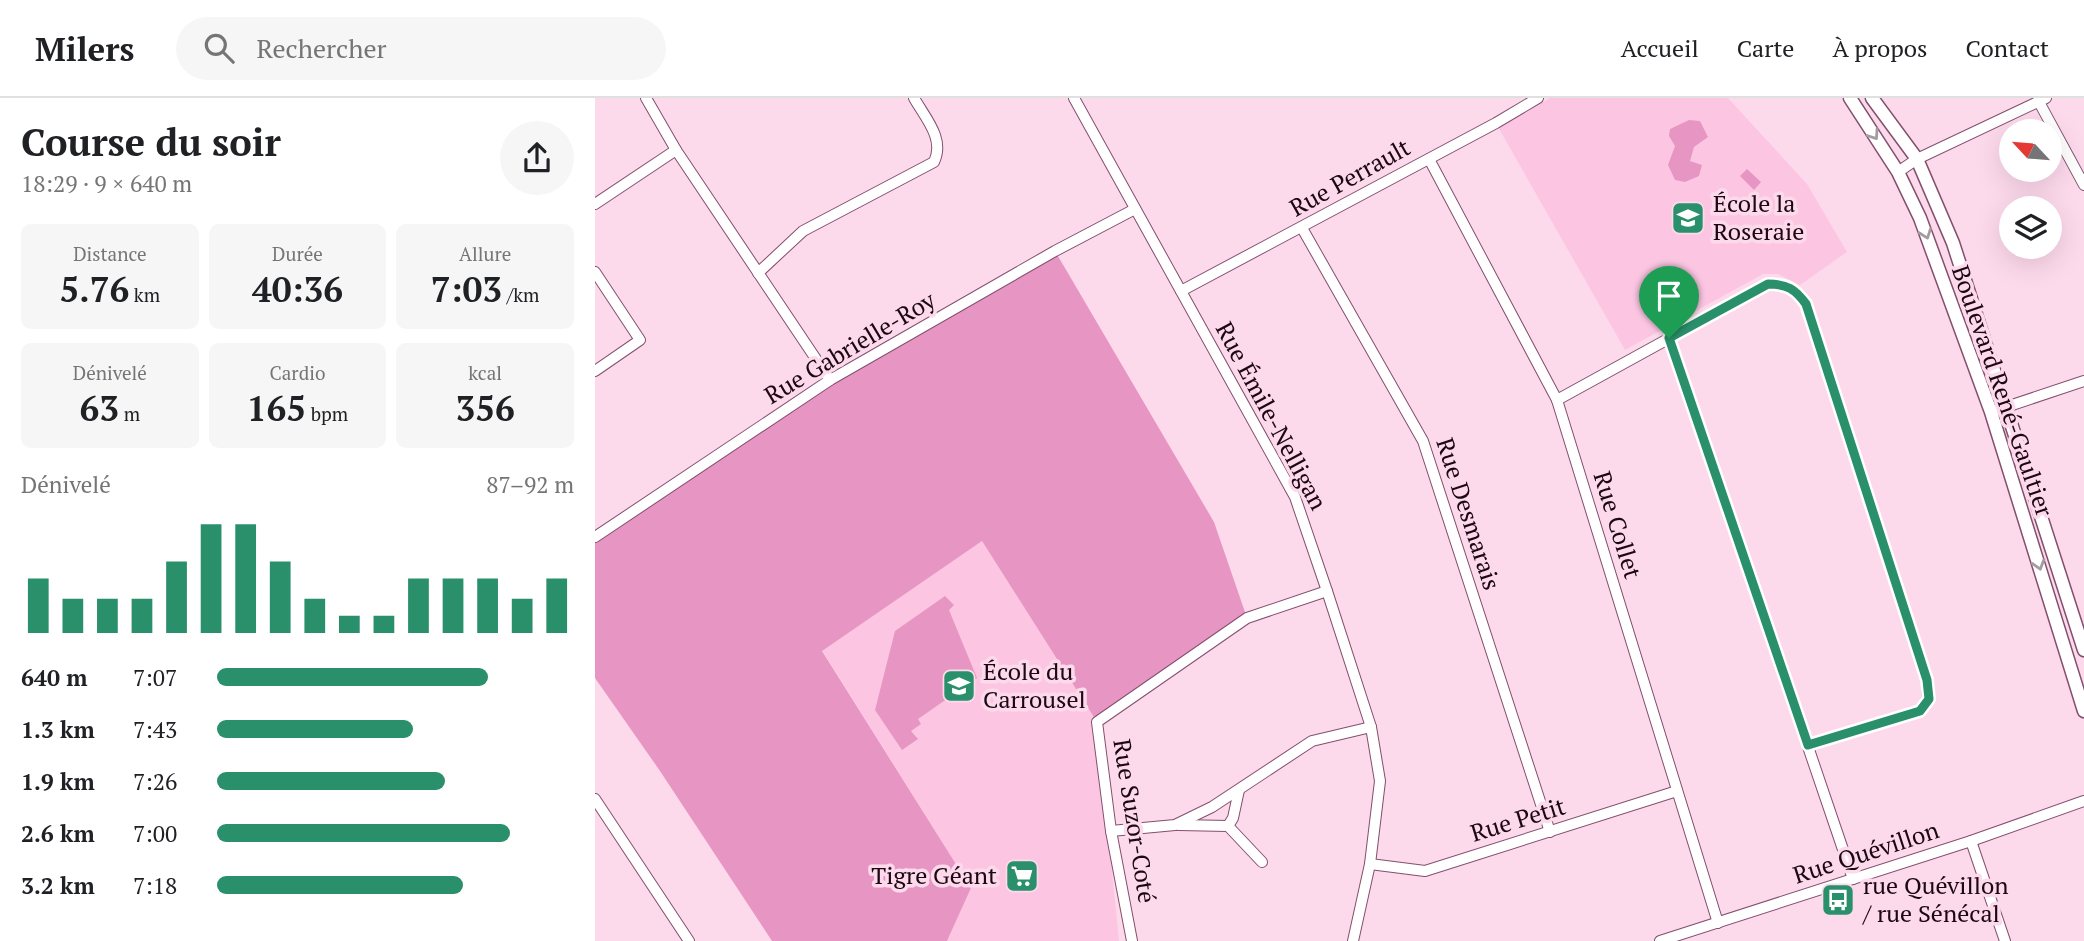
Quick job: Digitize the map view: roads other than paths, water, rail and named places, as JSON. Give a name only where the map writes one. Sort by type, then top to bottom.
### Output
[{"type":"street","points":[[646,98],[676,150],[830,380]]},
{"type":"street","points":[[758,273],[803,231],[934,162],[940,150],[938,141],[914,98]]},
{"type":"street","name":"Rue Émile-Nelligan","points":[[1074,98],[1295,497],[1327,590],[1371,727],[1380,781],[1370,864],[1353,941]]},
{"type":"street","name":"Rue Perrault","points":[[1181,291],[1302,229],[1538,98]]},
{"type":"street","name":"Boulevard René-Gaultier","points":[[1850,98],[1898,172],[1920,218],[1991,412],[2084,711]]},
{"type":"street","name":"Boulevard René-Gaultier","points":[[1872,98],[1917,159],[1953,243],[2084,650]]},
{"type":"street","points":[[1898,172],[1917,159],[2043,100],[2084,185]]},
{"type":"street","points":[[595,204],[676,150]]},
{"type":"street","name":"Rue Collet","points":[[1429,159],[1557,400],[1718,923]]},
{"type":"street","name":"Rue Gabrielle-Roy","points":[[595,537],[830,380],[1046,256],[1135,209]]},
{"type":"street","name":"Rue Desmarais","points":[[1302,229],[1423,440],[1550,832]]},
{"type":"street","points":[[595,272],[640,340],[595,371]]},
{"type":"street","points":[[1557,400],[1768,284],[1783,284],[1795,290],[1806,304],[1927,680],[1929,699],[1920,711],[1808,745]]},
{"type":"street","points":[[1669,338],[1853,879]]},
{"type":"street","points":[[1991,412],[2084,382]]},
{"type":"street","name":"Rue Suzor-Coté","points":[[1132,941],[1111,831],[1097,722],[1247,618],[1327,590]]},
{"type":"street","points":[[1175,825],[1240,790],[1312,741],[1371,727]]},
{"type":"street","points":[[1228,826],[1233,818],[1240,790]]},
{"type":"street","name":"Rue Petit","points":[[1370,864],[1425,871],[1677,791]]},
{"type":"street","points":[[595,799],[689,941]]},
{"type":"street","name":"Rue Quévillon","points":[[1660,941],[1971,841],[2084,801]]},
{"type":"street","points":[[1111,831],[1175,825],[1228,826],[1262,862]]},
{"type":"street","points":[[1971,841],[2005,941]]},
{"type":"place","name":"École la Roseraie","points":[[1688,218]]},
{"type":"place","name":"École du Carrousel","points":[[959,686]]},
{"type":"place","name":"Tigre Géant","points":[[1022,876]]},
{"type":"place","name":"rue Quévillon / rue Sénécal","points":[[1838,900]]}]
